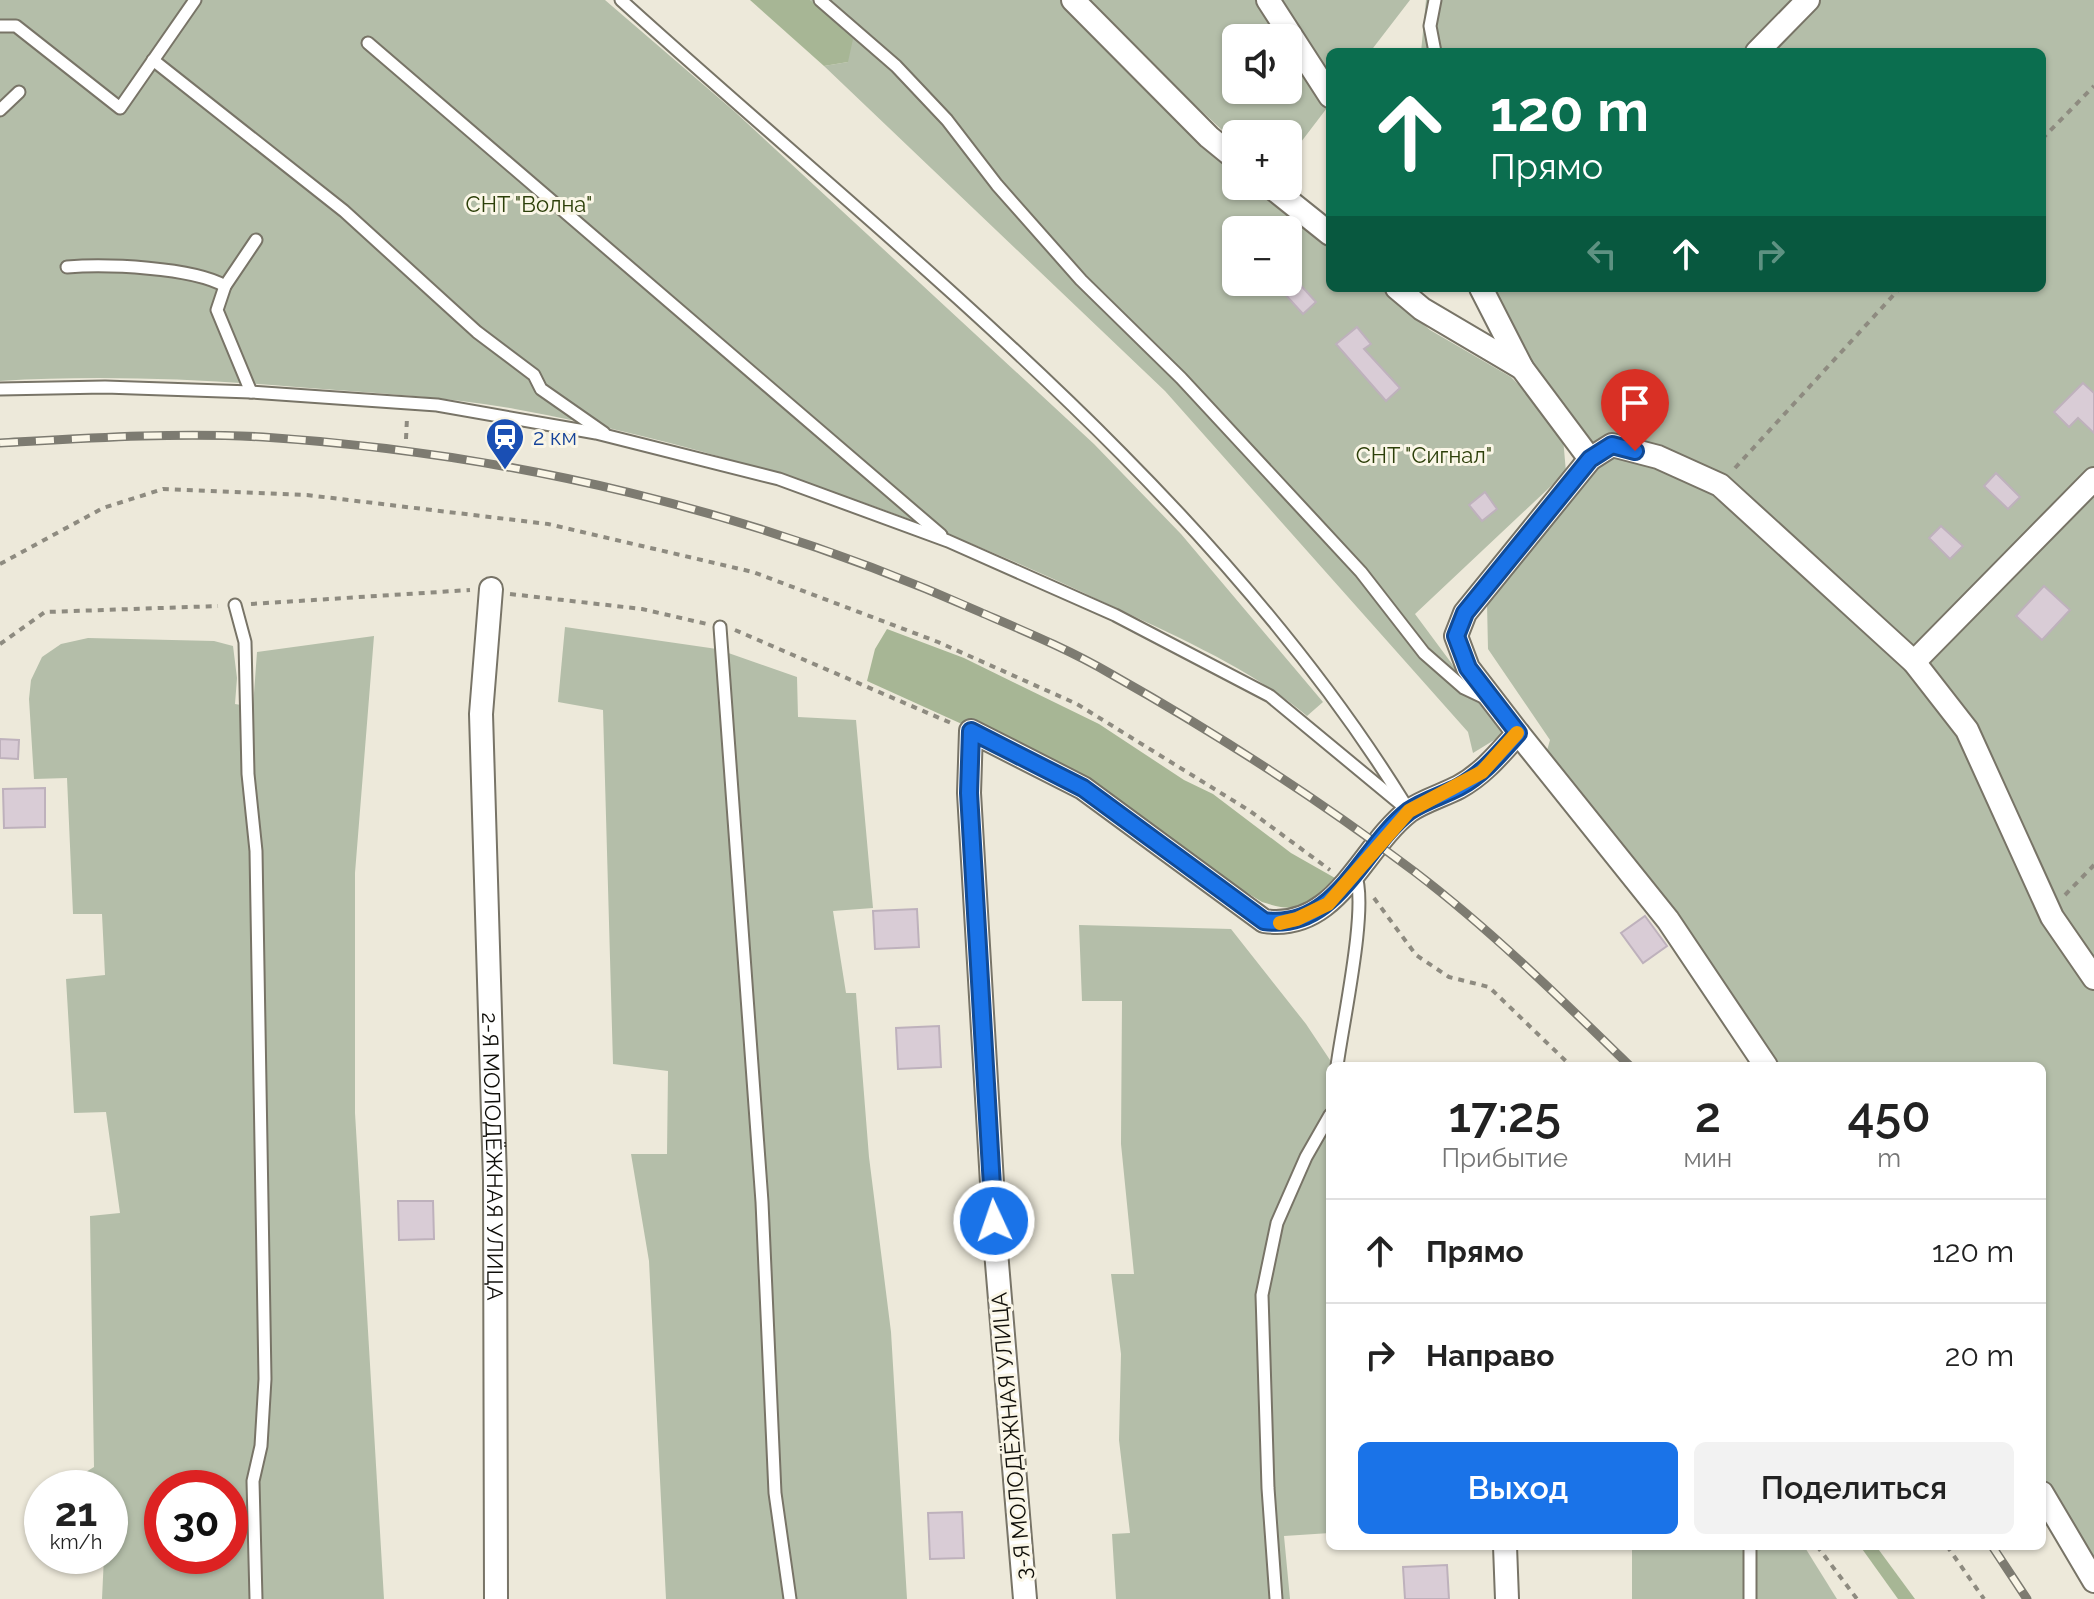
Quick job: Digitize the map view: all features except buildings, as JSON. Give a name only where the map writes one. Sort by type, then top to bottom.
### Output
[{"type":"street","points":[[1073,0],[1222,148]]},
{"type":"street","points":[[1268,0],[1326,90]]},
{"type":"street","points":[[1761,48],[1808,0]]},
{"type":"street","points":[[1288,200],[1326,231]]},
{"type":"street","points":[[1402,292],[1422,309],[1522,368]]},
{"type":"street","points":[[1486,292],[1522,368],[1590,459]]},
{"type":"street","points":[[1763,1062],[1668,920],[1468,668],[1456,636],[1465,613],[1590,459],[1612,445],[1658,457],[1720,485],[1914,662],[1967,730],[2050,911],[2094,978]]},
{"type":"street","points":[[1914,662],[2094,479]]},
{"type":"street","name":"2-Я МОЛОДЁЖНАЯ УЛИЦА","points":[[491,589],[481,714],[495,1180],[496,1599]]},
{"type":"street","name":"3-Я МОЛОДЁЖНАЯ УЛИЦА","points":[[1025,1599],[996,1251],[969,793],[971,731],[1083,788],[1264,921],[1283,924],[1328,904],[1357,878]]},
{"type":"street","points":[[1357,878],[1409,811],[1482,772],[1518,733]]},
{"type":"street","points":[[2046,1500],[2094,1581]]},
{"type":"street","points":[[1505,1550],[1507,1599]]},
{"type":"lane","points":[[0,26],[16,26],[120,108],[195,0]]},
{"type":"lane","points":[[621,0],[962,304],[1121,454],[1282,627],[1378,761],[1409,811]]},
{"type":"lane","points":[[820,0],[896,66],[947,120],[997,185],[1081,280],[1181,378],[1361,572],[1424,653],[1464,688],[1495,703]]},
{"type":"lane","points":[[1434,48],[1430,26],[1435,0]]},
{"type":"lane","points":[[368,43],[948,541]]},
{"type":"lane","points":[[153,60],[344,211],[477,332],[534,375],[541,389],[610,437]]},
{"type":"lane","points":[[0,110],[19,92]]},
{"type":"lane","points":[[251,392],[230,349],[217,310],[225,286],[256,240]]},
{"type":"lane","points":[[67,267],[104,264],[182,272],[225,286]]},
{"type":"lane","points":[[0,389],[105,387],[251,392],[437,405],[610,437],[779,479],[948,541],[1115,615],[1270,696],[1409,811]]},
{"type":"lane","points":[[235,605],[245,642],[248,774],[256,851],[265,1379],[261,1446],[253,1481],[256,1599]]},
{"type":"lane","points":[[720,627],[762,1202],[775,1493],[790,1599]]},
{"type":"lane","points":[[1337,1062],[1357,878]]},
{"type":"lane","points":[[1276,1599],[1268,1488],[1262,1295],[1277,1223],[1306,1157],[1326,1122]]},
{"type":"lane","points":[[1750,1550],[1750,1599]]},
{"type":"path","points":[[2046,135],[2094,86]]},
{"type":"path","points":[[1720,485],[1896,292]]},
{"type":"path","points":[[0,564],[103,508],[163,489],[307,495],[548,524],[753,572],[938,642],[1077,704],[1250,811],[1322,867],[1357,878],[1387,911],[1416,955],[1449,977],[1489,987],[1567,1062]]},
{"type":"path","points":[[2050,911],[2094,865]]},
{"type":"path","points":[[1820,1550],[1857,1599]]},
{"type":"path","points":[[1950,1550],[1984,1599]]},
{"type":"green space","name":"СНТ \"Волна\"","points":[[0,0],[605,0],[734,111],[1094,444],[1181,534],[1323,702],[1307,716],[1228,663],[1015,562],[946,533],[806,483],[662,441],[515,409],[406,395],[185,380],[74,378],[0,381]]},
{"type":"green space","points":[[750,0],[810,0],[853,39],[848,62],[824,66]]},
{"type":"green space","name":"СНТ \"Сигнал\"","points":[[810,0],[1061,0],[1176,116],[1222,154],[1222,200],[1277,200],[1296,216],[1222,216],[1222,296],[1302,296],[1302,221],[1326,241],[1326,292],[1386,292],[1430,330],[1511,377],[1528,394],[1563,438],[1566,472],[1415,614],[1504,734],[1473,753],[1468,732],[1165,391],[824,66],[848,62]]},
{"type":"green space","points":[[1082,0],[1410,0],[1373,48],[1326,48],[1326,109],[1302,141],[1302,120],[1222,120],[1222,130]]},
{"type":"green space","points":[[1426,0],[2094,0],[2094,1567],[2046,1484],[2046,1062],[1772,1062],[1630,853],[1546,754],[1550,740],[1488,649],[1487,603],[1606,459],[1532,371],[1487,292],[2046,292],[2046,48],[1421,48]]},
{"type":"green space","points":[[565,627],[717,649],[797,677],[798,717],[856,720],[873,908],[833,911],[846,993],[856,993],[869,1157],[891,1332],[907,1599],[666,1599],[649,1261],[631,1154],[667,1154],[668,1071],[613,1064],[603,710],[558,702]]},
{"type":"green space","points":[[887,629],[964,658],[1099,724],[1184,780],[1213,794],[1291,853],[1335,878],[1303,905],[1286,908],[1262,902],[1017,749],[867,681],[875,649]]},
{"type":"green space","points":[[374,636],[355,873],[355,1113],[384,1599],[102,1599],[103,1574],[128,1574],[128,1470],[89,1470],[94,1467],[90,1216],[120,1213],[106,1112],[74,1113],[66,979],[105,975],[102,914],[73,914],[67,778],[34,779],[29,699],[31,680],[42,657],[61,644],[88,638],[214,641],[233,646],[237,678],[235,704],[253,707],[257,652]]},
{"type":"green space","points":[[1079,925],[1231,929],[1306,1024],[1331,1062],[1326,1062],[1326,1533],[1284,1536],[1290,1599],[1116,1599],[1112,1534],[1130,1533],[1119,1440],[1121,1354],[1111,1274],[1134,1274],[1121,1144],[1122,1001],[1082,1001]]},
{"type":"green space","points":[[1632,1550],[1806,1550],[1837,1599],[1632,1599]]},
{"type":"green space","points":[[1863,1550],[1879,1550],[1915,1599],[1898,1599]]},
{"type":"railway","points":[[0,443],[131,436],[263,437],[447,457],[539,473],[719,516],[894,576],[1095,665],[1304,793],[1415,872],[1471,917],[1626,1062]]},
{"type":"railway","points":[[1995,1550],[2027,1599]]},
{"type":"slow traffic","points":[[1280,923],[1297,919],[1328,904],[1409,811],[1462,786],[1482,772],[1517,733]]},
{"type":"place","name":"2 км","points":[[505,471]]},
{"type":"route","points":[[994,1221],[969,793],[971,731],[1083,788],[1264,921],[1283,924],[1297,919],[1328,904],[1409,811],[1462,786],[1482,772],[1518,733],[1468,668],[1456,636],[1465,613],[1590,459],[1612,445],[1635,451]]}]
